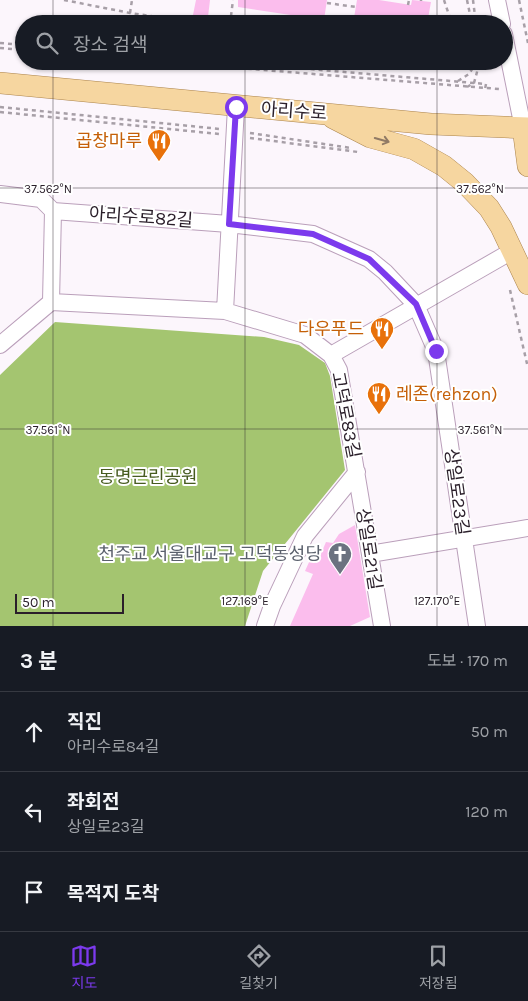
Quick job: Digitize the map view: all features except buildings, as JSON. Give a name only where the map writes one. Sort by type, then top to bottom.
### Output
[{"type":"main road","name":"아리수로","points":[[0,83],[236,107],[431,124],[526,128]]},
{"type":"main road","points":[[322,113],[370,137],[414,150],[444,166],[465,183],[488,208],[501,227],[512,251],[519,286]]},
{"type":"main road","points":[[526,128],[528,166]]},
{"type":"street","points":[[498,0],[500,15]]},
{"type":"street","points":[[512,70],[526,128]]},
{"type":"street","points":[[225,311],[236,107]]},
{"type":"street","name":"아리수로82길","points":[[0,194],[41,199],[53,211],[229,224]]},
{"type":"street","points":[[0,345],[51,302],[53,211]]},
{"type":"street","name":"상일로23길","points":[[229,224],[313,234],[333,241],[369,259],[416,304],[436,351],[477,626]]},
{"type":"street","points":[[331,355],[416,304],[512,251]]},
{"type":"street","name":"고덕로83길","points":[[51,302],[225,311],[305,335],[331,355],[339,370],[357,472],[305,536],[272,606],[266,626]]},
{"type":"street","name":"상일로21길","points":[[357,472],[382,626]]},
{"type":"street","points":[[370,554],[528,528]]},
{"type":"path","points":[[64,0],[144,15]]},
{"type":"path","points":[[130,13],[132,0]]},
{"type":"path","points":[[231,15],[233,0]]},
{"type":"path","points":[[408,4],[409,0]]},
{"type":"path","points":[[444,0],[449,15]]},
{"type":"path","points":[[468,0],[470,15]]},
{"type":"path","points":[[473,0],[475,15]]},
{"type":"path","points":[[519,0],[528,43]]},
{"type":"path","points":[[327,3],[356,7]]},
{"type":"path","points":[[0,43],[15,44]]},
{"type":"path","points":[[0,48],[15,49]]},
{"type":"path","points":[[257,70],[486,89],[486,84],[318,70]]},
{"type":"path","points":[[456,82],[469,74],[472,70]]},
{"type":"path","points":[[466,88],[474,83],[476,70]]},
{"type":"path","points":[[0,112],[233,136],[365,153]]},
{"type":"path","points":[[519,286],[528,368]]},
{"type":"green space","name":"동명근린공원","points":[[55,322],[264,337],[299,345],[325,363],[330,376],[345,470],[263,571],[245,626],[0,626],[0,375]]},
{"type":"place","name":"곱창마루","points":[[159,162]]},
{"type":"place","name":"다우푸드","points":[[382,350]]},
{"type":"place","name":"레존(rehzon)","points":[[379,415]]},
{"type":"place","name":"천주교 서울대교구 고덕동성당","points":[[340,575]]},
{"type":"route","points":[[236,107],[229,224],[313,234],[333,241],[369,259],[385,272],[416,304],[428,328],[436,351]]}]
